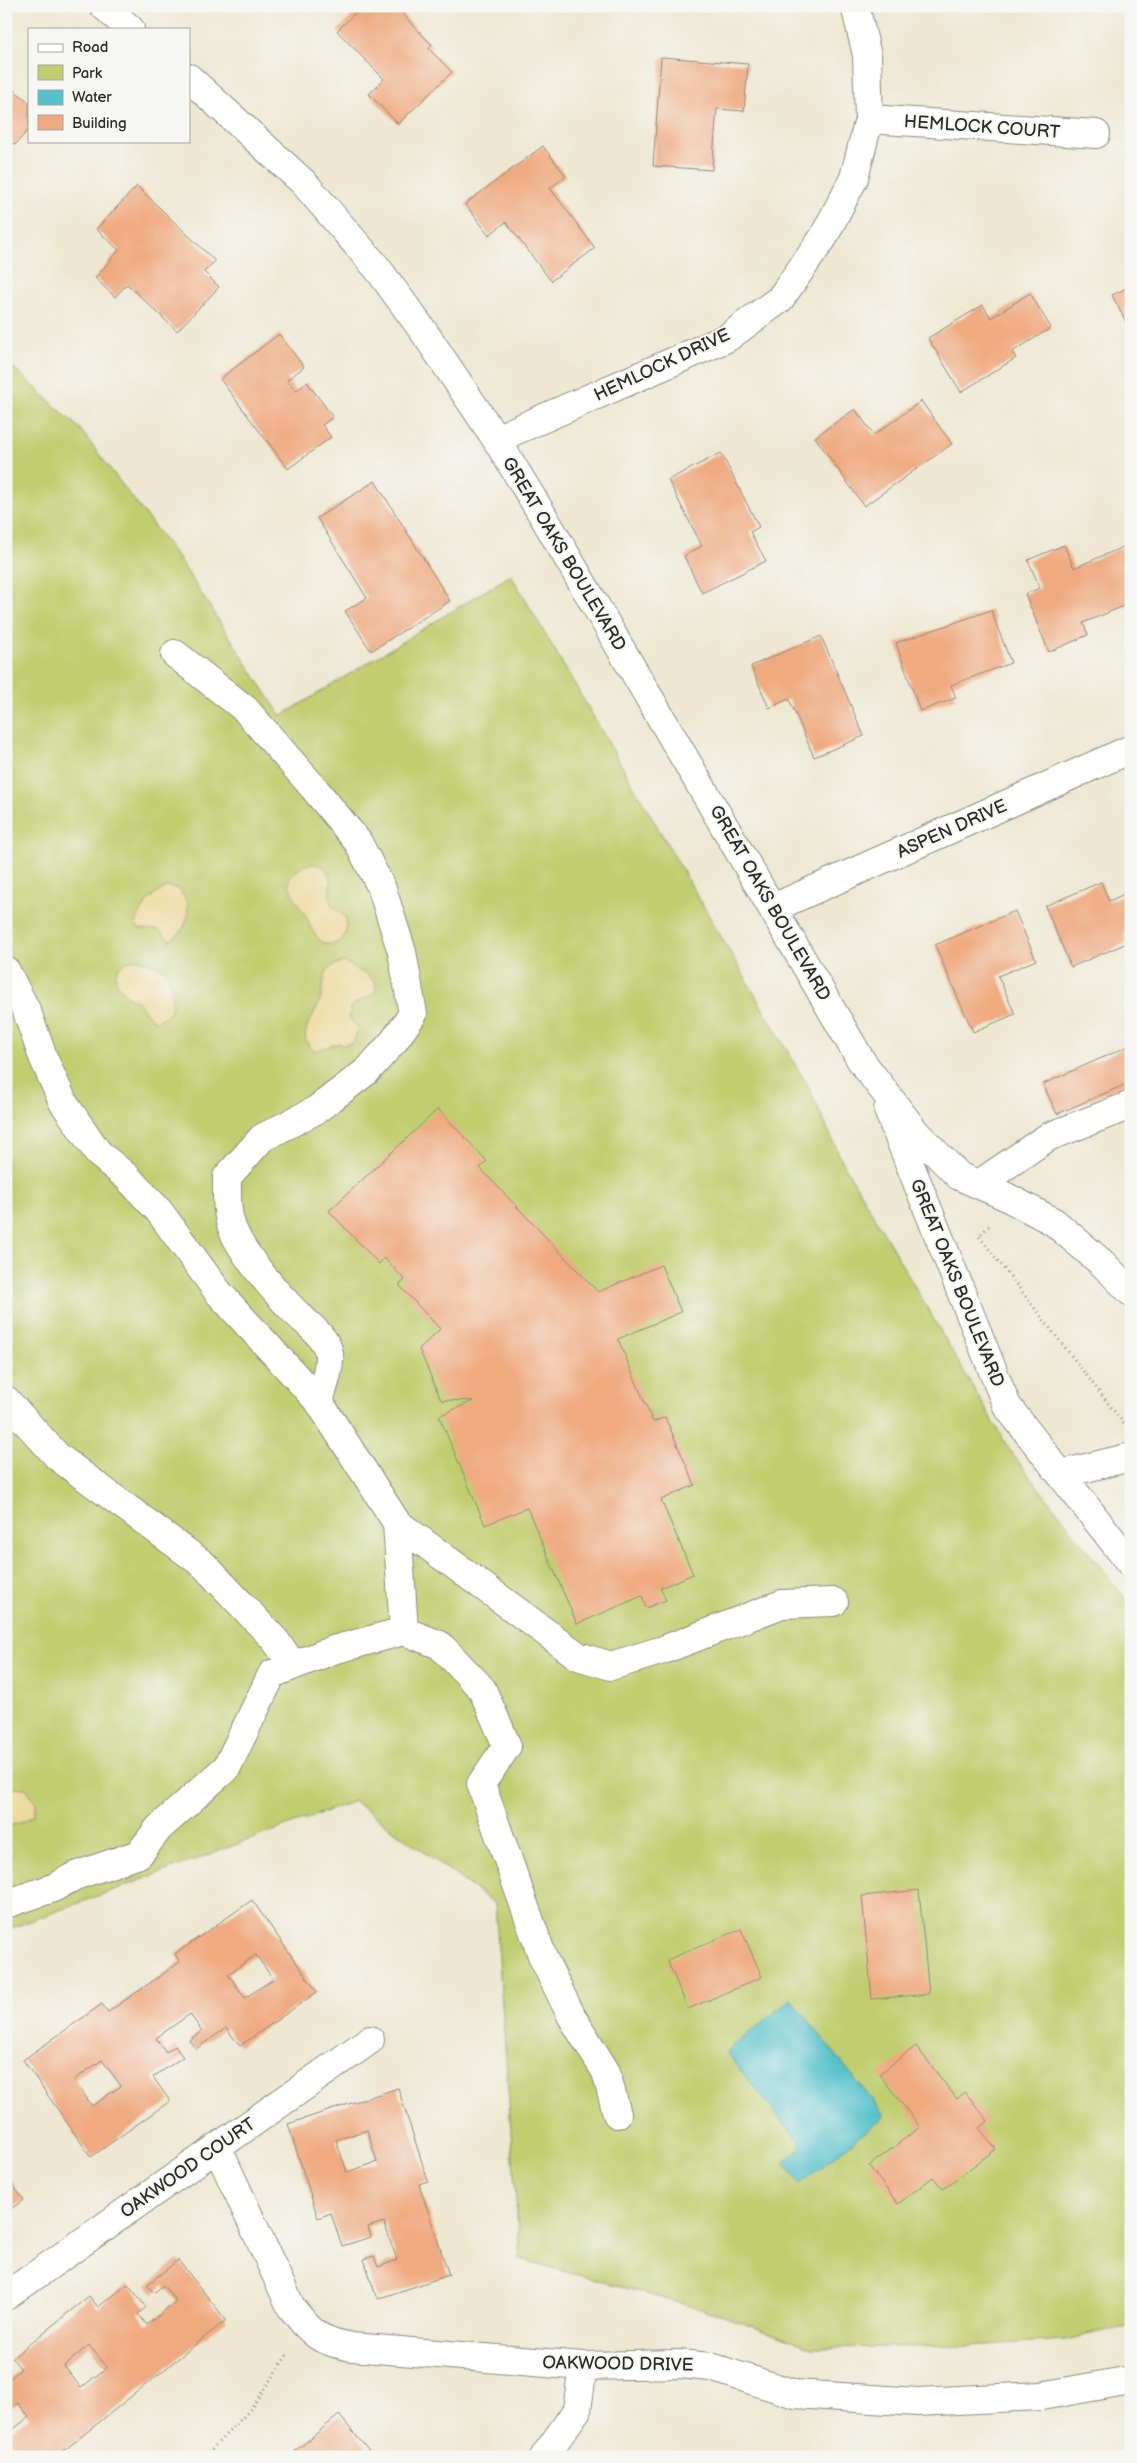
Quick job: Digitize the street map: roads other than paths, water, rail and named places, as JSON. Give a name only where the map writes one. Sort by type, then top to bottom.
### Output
[{"type":"street","points":[[104,6],[129,28]]},
{"type":"street","name":"HEMLOCK DRIVE","points":[[496,439],[727,338],[780,299],[824,238],[854,178],[869,120],[867,55],[855,6]]},
{"type":"street","name":"GREAT OAKS BOULEVARD","points":[[190,79],[304,183],[378,269],[424,332],[496,439],[862,1062],[916,1133],[959,1176],[979,1184],[1054,1222],[1103,1264],[1131,1292]]},
{"type":"street","name":"HEMLOCK COURT","points":[[869,120],[1096,134]]},
{"type":"street","points":[[175,654],[245,710],[313,787],[358,842],[382,889],[402,952],[413,1014],[394,1041],[367,1071],[316,1110],[262,1138],[227,1176],[227,1200],[232,1230],[259,1272],[287,1304],[322,1339],[329,1352],[328,1370],[319,1402]]},
{"type":"street","name":"ASPEN DRIVE","points":[[772,908],[1131,749]]},
{"type":"street","points":[[6,971],[28,1012],[63,1102],[100,1154],[127,1177],[159,1211],[218,1292],[319,1402],[397,1523],[578,1656],[611,1666],[663,1650],[782,1604],[834,1602]]},
{"type":"street","name":"GREAT OAKS BOULEVARD","points":[[875,1079],[1007,1406],[1131,1564]]},
{"type":"street","points":[[979,1184],[1048,1137],[1131,1105]]},
{"type":"street","points":[[6,1400],[58,1457],[204,1565],[275,1640],[293,1665]]},
{"type":"street","points":[[1061,1474],[1131,1457]]},
{"type":"street","points":[[397,1523],[404,1631]]},
{"type":"street","points":[[6,1904],[53,1888],[75,1876],[139,1854],[159,1828],[227,1767],[272,1674],[333,1650],[404,1631],[440,1645],[482,1689],[507,1746],[481,1784],[543,1958],[572,2017],[606,2072],[617,2114]]},
{"type":"street","name":"OAKWOOD COURT","points":[[6,2296],[370,2040]]},
{"type":"street","name":"OAKWOOD DRIVE","points":[[217,2147],[291,2306],[306,2327],[326,2342],[352,2347],[583,2366],[679,2364],[711,2367],[795,2394],[918,2402],[1041,2396],[1131,2380]]},
{"type":"street","points":[[544,2457],[576,2410],[583,2366]]},
{"type":"water","points":[[791,1999],[885,2116],[800,2184],[784,2163],[803,2147],[726,2052]]}]
